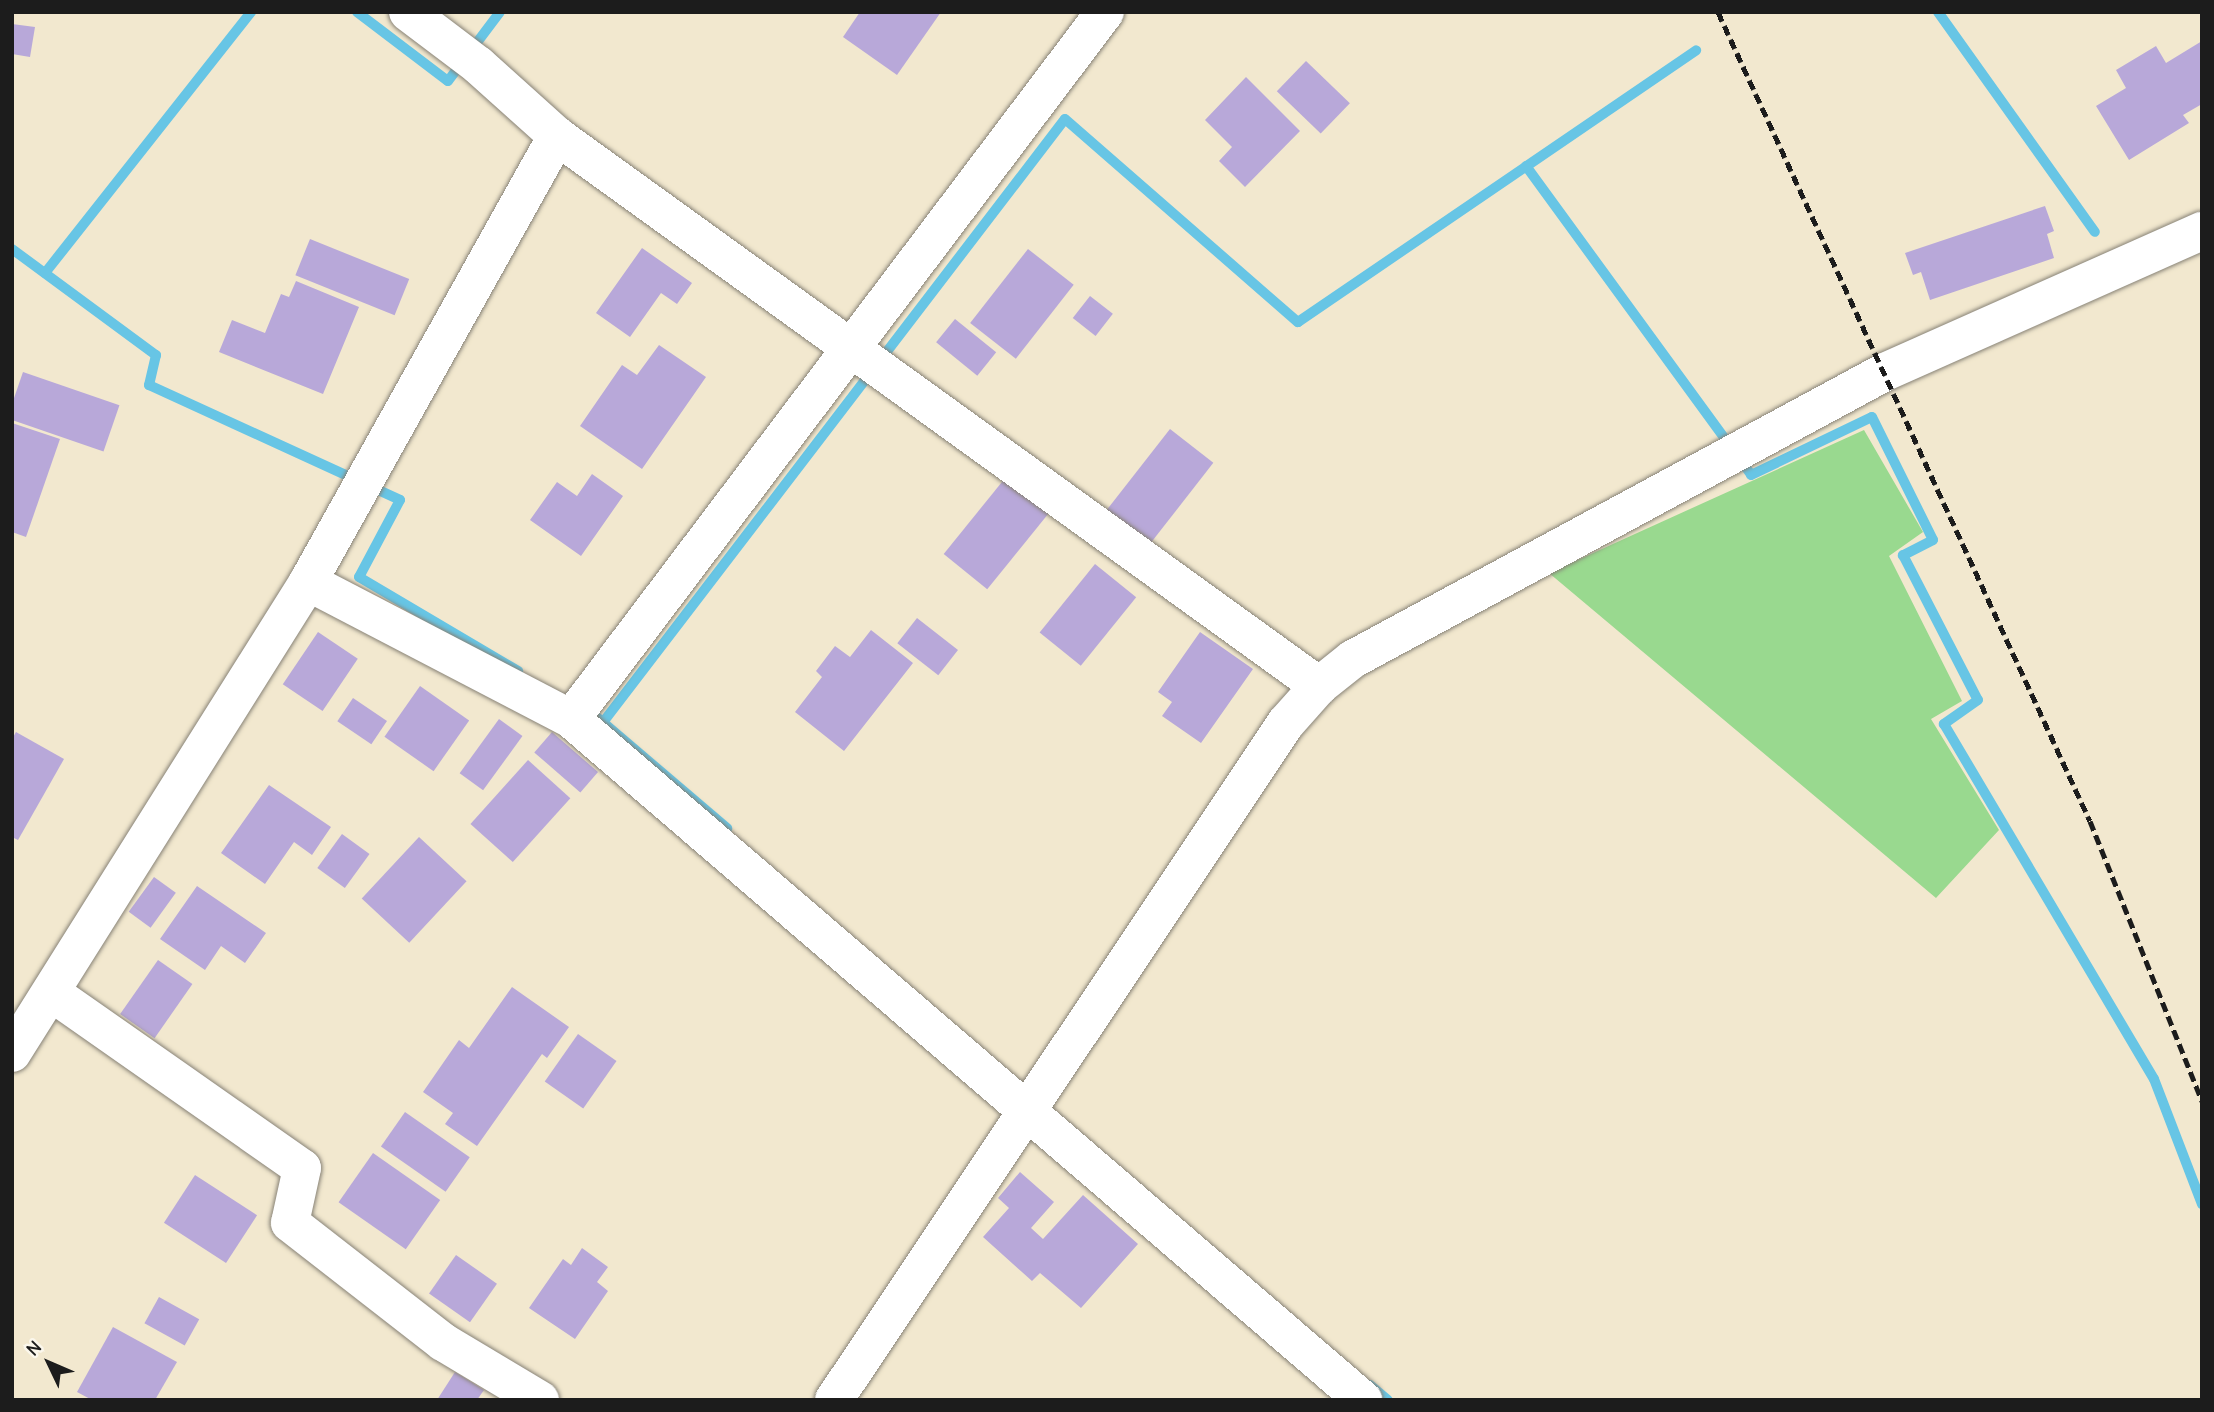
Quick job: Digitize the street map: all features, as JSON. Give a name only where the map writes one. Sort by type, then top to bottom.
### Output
[{"type":"street","points":[[408,12],[466,56],[557,136],[870,359],[1319,686]]},
{"type":"street","points":[[579,709],[870,359],[1105,12]]},
{"type":"street","points":[[12,1053],[308,582],[557,136]]},
{"type":"street","points":[[834,1400],[1286,723],[1319,686],[1353,659],[1873,378],[2202,231]]},
{"type":"street","points":[[308,582],[579,709],[1028,1109],[1363,1400]]},
{"type":"street","points":[[52,993],[302,1168],[290,1223],[443,1342],[540,1400]]},
{"type":"green space","points":[[1864,430],[1923,532],[1889,556],[1962,701],[1931,719],[1999,830],[1936,898],[1549,573]]},
{"type":"building","points":[[860,12],[941,12],[897,75],[843,37]]},
{"type":"building","points":[[12,24],[35,27],[30,57],[12,54]]},
{"type":"building","points":[[2202,41],[2202,104],[2183,115],[2189,123],[2129,160],[2096,106],[2126,88],[2116,70],[2156,46],[2166,63]]},
{"type":"building","points":[[1306,61],[1350,103],[1321,134],[1277,91]]},
{"type":"building","points":[[1246,77],[1300,131],[1245,187],[1219,161],[1232,147],[1205,120]]},
{"type":"building","points":[[2045,206],[2054,231],[2047,234],[2054,258],[1930,300],[1921,272],[1913,275],[1905,253]]},
{"type":"building","points":[[310,239],[409,279],[395,315],[295,275]]},
{"type":"building","points":[[642,248],[692,283],[677,304],[661,293],[630,337],[596,313]]},
{"type":"building","points":[[1028,249],[1074,285],[1016,359],[970,323]]},
{"type":"building","points":[[296,281],[359,307],[323,394],[219,352],[232,320],[265,333],[281,294],[289,297]]},
{"type":"building","points":[[1090,296],[1113,314],[1096,336],[1073,318]]},
{"type":"building","points":[[955,319],[996,352],[977,376],[936,342]]},
{"type":"building","points":[[659,345],[706,377],[642,469],[580,426],[622,365],[637,375]]},
{"type":"building","points":[[23,372],[119,405],[103,452],[12,420],[12,404]]},
{"type":"building","points":[[12,423],[60,439],[26,537],[12,532]]},
{"type":"building","points":[[1170,429],[1213,463],[1150,544],[1107,510]]},
{"type":"building","points":[[592,474],[623,496],[581,556],[530,520],[557,482],[577,496]]},
{"type":"building","points":[[1006,477],[1050,512],[987,589],[944,554]]},
{"type":"building","points":[[1095,564],[1136,597],[1081,666],[1040,632]]},
{"type":"building","points":[[917,618],[958,650],[938,675],[897,643]]},
{"type":"building","points":[[871,630],[913,663],[844,751],[795,712],[822,677],[816,671],[835,646],[850,657]]},
{"type":"building","points":[[318,632],[358,659],[323,711],[283,684]]},
{"type":"building","points":[[1200,632],[1253,669],[1201,743],[1162,716],[1172,702],[1158,692]]},
{"type":"building","points":[[420,686],[469,720],[434,771],[384,737]]},
{"type":"building","points":[[353,698],[387,721],[371,744],[337,721]]},
{"type":"building","points":[[499,719],[522,736],[483,790],[460,773]]},
{"type":"building","points":[[16,732],[64,759],[18,840],[12,837],[12,739]]},
{"type":"building","points":[[552,732],[598,772],[580,792],[534,752]]},
{"type":"building","points":[[528,760],[570,798],[513,862],[470,824]]},
{"type":"building","points":[[269,785],[331,827],[312,855],[294,842],[265,884],[221,853]]},
{"type":"building","points":[[342,834],[370,854],[345,888],[317,868]]},
{"type":"building","points":[[419,837],[467,881],[409,943],[362,898]]},
{"type":"building","points":[[154,877],[176,893],[151,928],[129,912]]},
{"type":"building","points":[[197,886],[266,933],[245,963],[221,946],[205,970],[160,939]]},
{"type":"building","points":[[158,960],[192,984],[155,1038],[120,1014]]},
{"type":"building","points":[[512,987],[569,1027],[547,1058],[542,1054],[477,1146],[445,1124],[453,1113],[423,1092],[459,1040],[469,1048]]},
{"type":"building","points":[[578,1034],[617,1061],[583,1108],[545,1082]]},
{"type":"building","points":[[405,1112],[470,1157],[446,1192],[381,1146]]},
{"type":"building","points":[[373,1153],[440,1200],[406,1249],[339,1202]]},
{"type":"building","points":[[1020,1172],[1054,1202],[1031,1228],[1043,1239],[1083,1195],[1138,1244],[1081,1308],[1040,1273],[1032,1281],[983,1237],[1009,1208],[998,1198]]},
{"type":"building","points":[[195,1175],[257,1215],[226,1263],[164,1223]]},
{"type":"building","points":[[582,1248],[608,1267],[597,1282],[608,1291],[575,1339],[529,1308],[563,1259],[571,1265]]},
{"type":"building","points":[[456,1255],[497,1284],[470,1322],[429,1294]]},
{"type":"building","points":[[159,1297],[199,1319],[185,1346],[144,1323]]},
{"type":"building","points":[[113,1327],[177,1362],[155,1400],[92,1400],[77,1392]]},
{"type":"building","points":[[455,1372],[484,1390],[477,1400],[437,1400]]},
{"type":"waterway","points":[[45,273],[251,12]]},
{"type":"waterway","points":[[357,12],[448,81],[500,12]]},
{"type":"waterway","points":[[1938,12],[2095,232]]},
{"type":"waterway","points":[[604,721],[1065,119],[1298,322],[1696,51]]},
{"type":"waterway","points":[[1526,166],[1751,475],[1872,417],[1933,540],[1903,555],[1978,700],[1944,724],[2154,1079],[2202,1204]]},
{"type":"waterway","points":[[12,249],[156,355],[149,385],[400,500],[359,577],[518,671]]},
{"type":"waterway","points":[[598,718],[727,828]]},
{"type":"waterway","points":[[1370,1385],[1388,1400]]},
{"type":"railway","points":[[1718,12],[2090,821],[2202,1101]]}]
